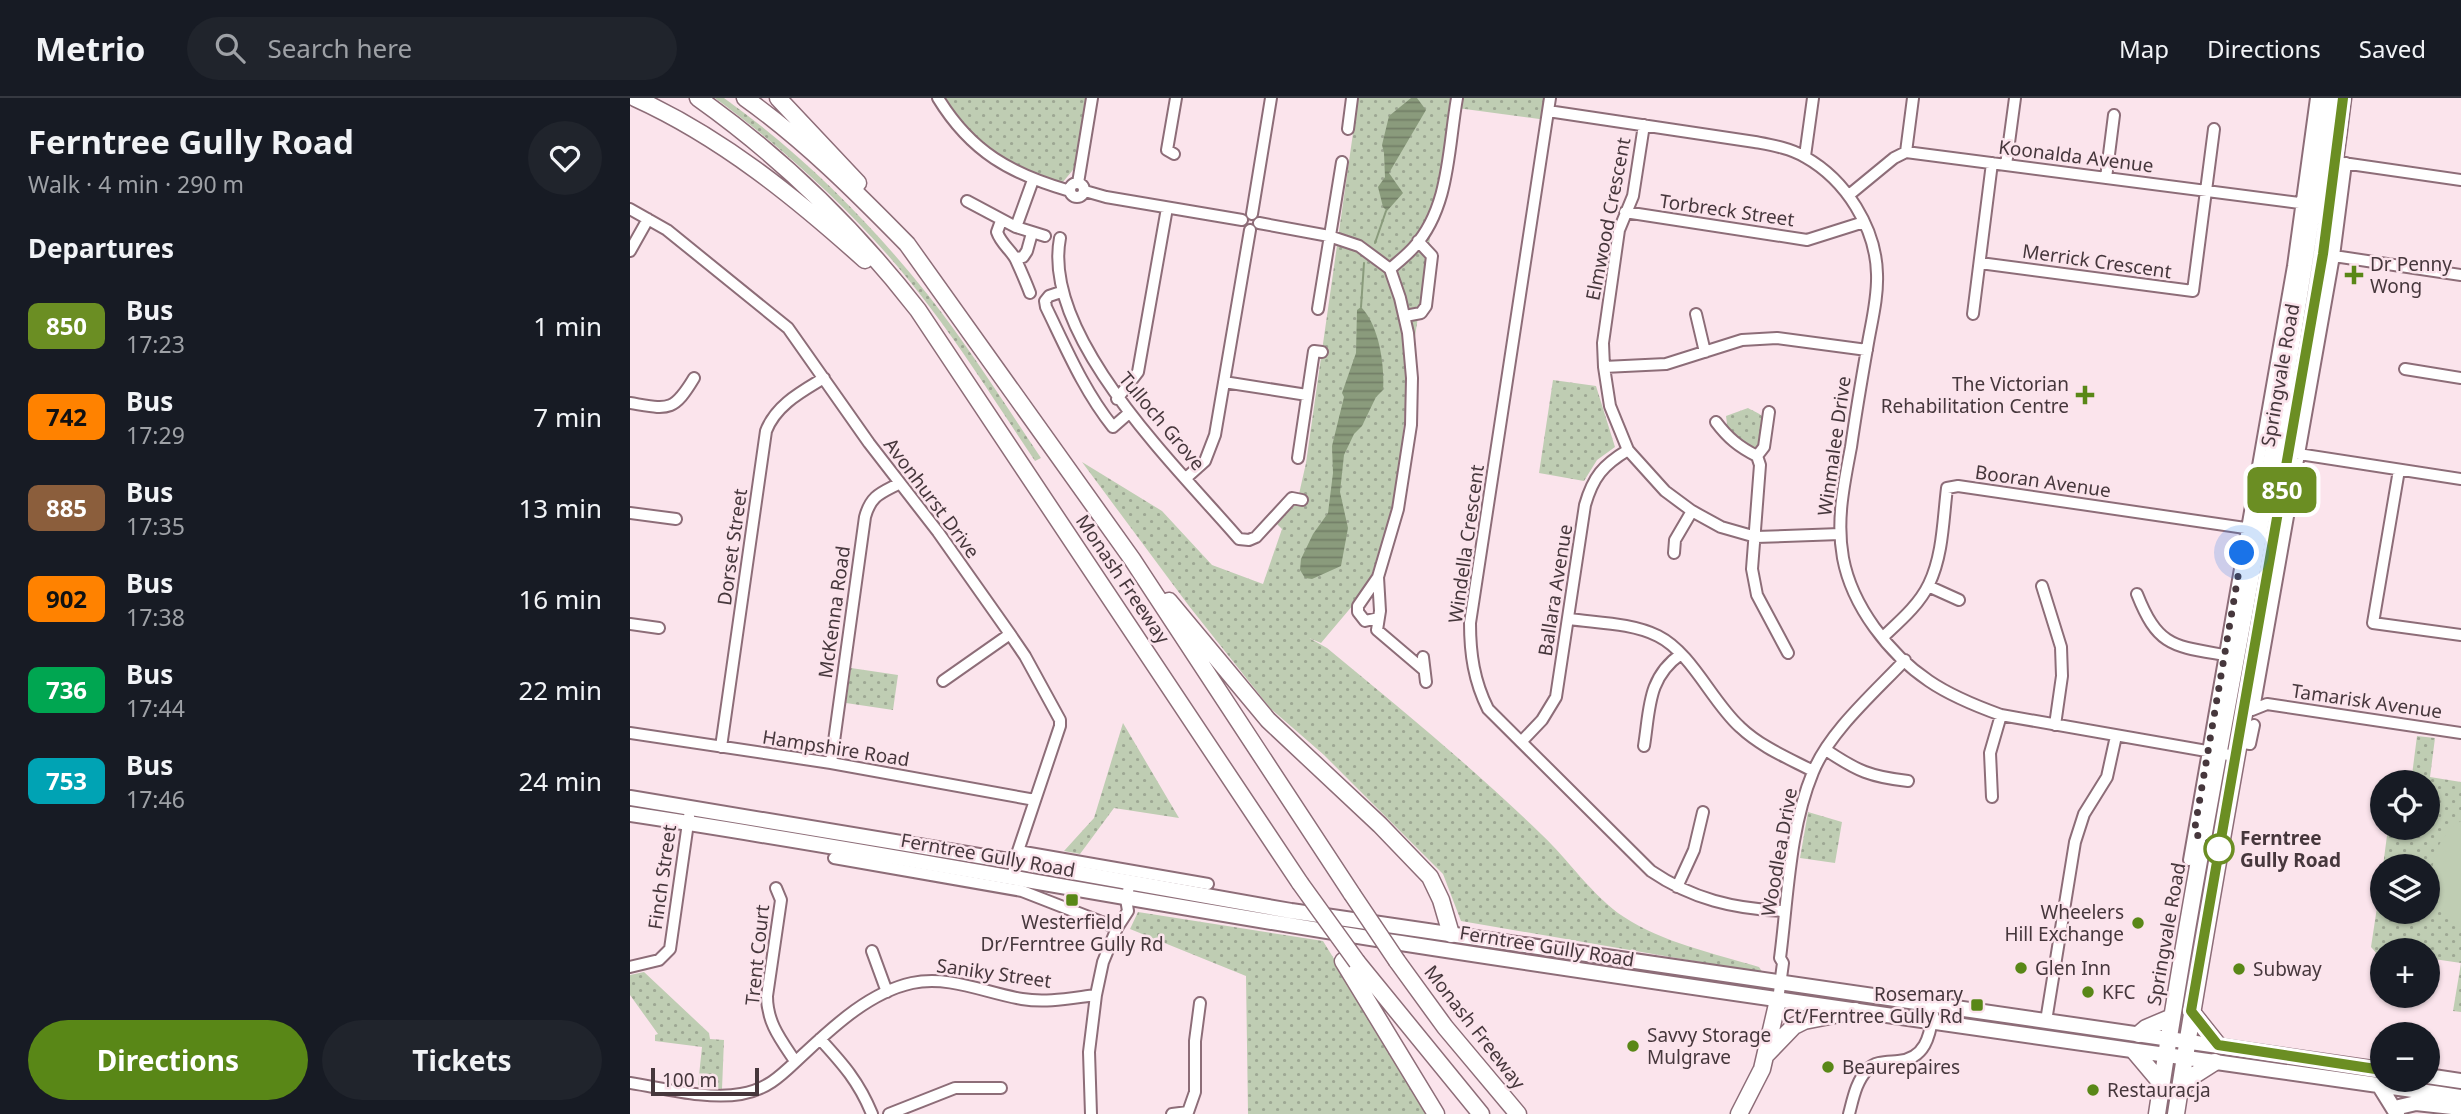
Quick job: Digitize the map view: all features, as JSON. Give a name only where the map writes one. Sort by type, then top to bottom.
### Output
[{"type":"highway","points":[[635,98],[694,128],[746,162],[854,251],[918,310]]},
{"type":"highway","name":"Monash Freeway","points":[[698,98],[764,149],[809,190],[878,261],[918,310],[1350,961],[1481,1114]]},
{"type":"highway","name":"Monash Freeway","points":[[745,98],[776,120],[907,244],[1132,559],[1397,961],[1445,1027],[1518,1114]]},
{"type":"highway","points":[[778,98],[890,218],[907,244]]},
{"type":"highway","name":"Springvale Road","points":[[2287,452],[2270,428],[2307,204],[2334,161],[2327,98]]},
{"type":"highway","name":"Springvale Road","points":[[2157,1114],[2172,1017],[2225,751],[2250,716],[2287,452],[2323,254],[2343,98]]},
{"type":"highway","name":"Springvale Road","points":[[2176,1114],[2253,529],[2287,452]]},
{"type":"highway","points":[[1132,559],[1200,636],[1268,720],[1380,825],[1430,877],[1438,892],[1451,934]]},
{"type":"highway","points":[[1350,961],[1436,1114]]},
{"type":"highway","points":[[1740,1114],[1766,1055],[1774,999]]},
{"type":"highway","points":[[1766,1055],[1794,1026],[1804,1021],[1855,1011]]},
{"type":"highway","points":[[2191,1011],[2218,1045]]},
{"type":"highway","points":[[2139,1034],[2146,1028],[2172,1017]]},
{"type":"highway","points":[[2135,1052],[2162,1084]]},
{"type":"highway","points":[[2179,1092],[2193,1076],[2215,1062]]},
{"type":"main road","name":"Ferntree Gully Road","points":[[630,798],[1016,856],[1100,878],[1292,911],[2370,1068]]},
{"type":"main road","name":"Ferntree Gully Road","points":[[630,814],[1403,944],[2370,1085]]},
{"type":"main road","points":[[2075,1043],[2078,1026]]},
{"type":"main road","points":[[2440,1078],[2461,1081]]},
{"type":"main road","points":[[2384,1092],[2398,1111],[2416,1103],[2461,1108]]},
{"type":"main road","name":"Ferntree Gully Road","points":[[2438,1092],[2461,1097]]},
{"type":"street","points":[[938,98],[948,114],[982,151],[1008,169],[1033,180],[1078,188],[1106,197],[1329,236],[1359,246],[1390,270],[1405,316],[1412,378],[1411,425],[1398,509],[1378,577],[1377,630]]},
{"type":"street","points":[[1078,188],[1093,98]]},
{"type":"street","points":[[1167,152],[1176,98]]},
{"type":"street","points":[[1186,478],[1205,461],[1211,447],[1271,98]]},
{"type":"street","points":[[1348,130],[1352,98]]},
{"type":"street","points":[[1390,270],[1418,241],[1431,221],[1443,192],[1457,98]]},
{"type":"street","name":"Windella Crescent","points":[[1550,98],[1470,624],[1470,653],[1478,690],[1488,709],[1644,865],[1677,887],[1733,907],[1784,911]]},
{"type":"street","points":[[1805,156],[1813,98]]},
{"type":"street","points":[[1849,195],[1894,158],[1906,152],[1913,98]]},
{"type":"street","points":[[2006,165],[2015,98]]},
{"type":"street","name":"Springvale Road","points":[[2307,204],[2315,98]]},
{"type":"street","name":"Winmalee Drive","points":[[1548,111],[1755,142],[1805,156],[1849,195],[1864,222],[1872,244],[1877,274],[1874,311],[1840,509],[1840,534],[1843,558],[1854,593],[1883,637],[1905,660],[1928,680],[1968,703],[2001,715],[2116,736],[2225,751]]},
{"type":"street","points":[[2106,178],[2114,115]]},
{"type":"street","name":"Elmwood Crescent","points":[[1644,125],[1633,196],[1619,230],[1603,343],[1610,406],[1628,450],[1665,491],[1692,511],[1721,527],[1756,537],[1840,534]]},
{"type":"street","points":[[2207,191],[2214,129]]},
{"type":"street","name":"Koonalda Avenue","points":[[1906,152],[2307,204]]},
{"type":"street","points":[[2334,161],[2461,180]]},
{"type":"street","name":"Springvale Road","points":[[2250,716],[2257,693],[2287,452],[2334,256],[2334,161]]},
{"type":"street","points":[[1318,309],[1342,162]]},
{"type":"street","points":[[1973,314],[1992,163]]},
{"type":"street","points":[[1016,227],[1033,180]]},
{"type":"street","name":"Merrick Crescent","points":[[1980,263],[2193,291],[2207,191]]},
{"type":"street","points":[[967,201],[1016,227],[1045,236]]},
{"type":"street","points":[[1117,399],[1138,372],[1167,208]]},
{"type":"street","name":"Avonhurst Drive","points":[[630,209],[667,230],[788,328],[938,532],[1025,656],[1059,720],[1059,734],[1016,856],[1012,878]]},
{"type":"street","name":"Torbreck Street","points":[[1625,212],[1807,240],[1864,222]]},
{"type":"street","points":[[630,251],[648,219]]},
{"type":"street","points":[[1001,220],[996,232],[1009,253],[1016,258],[1030,293]]},
{"type":"street","points":[[1016,258],[1023,257],[1027,251],[1032,233]]},
{"type":"street","name":"Tulloch Grove","points":[[1060,238],[1057,254],[1061,292],[1117,399],[1239,539],[1249,540],[1256,537],[1292,498],[1302,500]]},
{"type":"street","points":[[1405,316],[1421,313],[1426,306],[1432,256],[1418,241]]},
{"type":"street","points":[[2334,256],[2461,275]]},
{"type":"street","points":[[1061,292],[1049,296],[1045,301],[1046,307],[1098,409],[1121,437]]},
{"type":"street","points":[[1696,314],[1705,352]]},
{"type":"street","points":[[1604,367],[1666,364],[1742,340],[1777,338],[1867,350]]},
{"type":"street","points":[[1298,458],[1314,351],[1322,352]]},
{"type":"street","points":[[2405,369],[2461,378]]},
{"type":"street","points":[[630,403],[663,408],[675,404],[694,378]]},
{"type":"street","name":"Dorset Street","points":[[721,747],[766,430],[778,409],[824,378]]},
{"type":"street","points":[[1224,382],[1307,395]]},
{"type":"street","points":[[1757,456],[1764,447],[1769,412]]},
{"type":"street","points":[[1113,427],[1129,413]]},
{"type":"street","points":[[1716,422],[1726,437],[1741,449],[1757,456],[1760,464],[1752,569],[1756,595],[1788,653]]},
{"type":"street","name":"Springvale Road","points":[[2189,860],[2225,751],[2225,655],[2253,529],[2270,428]]},
{"type":"street","name":"Ballara Avenue","points":[[1522,741],[1542,720],[1556,697],[1591,485],[1607,463],[1628,450]]},
{"type":"street","points":[[2287,452],[2461,479]]},
{"type":"street","points":[[2399,470],[2373,622],[2461,635]]},
{"type":"street","name":"McKenna Road","points":[[831,763],[865,517],[869,502],[900,483]]},
{"type":"street","name":"Booran Avenue","points":[[1883,637],[1909,613],[1928,586],[1940,548],[1947,488],[1958,486],[2253,529]]},
{"type":"street","points":[[1674,553],[1675,540],[1692,511]]},
{"type":"street","points":[[630,513],[676,519]]},
{"type":"street","points":[[1378,577],[1358,606],[1358,612],[1424,670]]},
{"type":"street","points":[[1928,586],[1959,600]]},
{"type":"street","points":[[2042,586],[2061,647],[2062,676],[2055,725]]},
{"type":"street","points":[[2137,594],[2146,617],[2157,633],[2173,644],[2225,655]]},
{"type":"street","points":[[1366,621],[1378,618]]},
{"type":"street","points":[[1569,619],[1640,629],[1661,637],[1681,654],[1740,727],[1761,744],[1813,771]]},
{"type":"street","points":[[630,624],[659,628]]},
{"type":"street","points":[[943,681],[1010,634]]},
{"type":"street","points":[[1644,746],[1652,693],[1660,673],[1681,654]]},
{"type":"street","points":[[1423,657],[1426,682]]},
{"type":"street","name":"Woodlea Drive","points":[[1774,999],[1783,963],[1780,958],[1784,911],[1801,809],[1813,771],[1841,729],[1905,660]]},
{"type":"street","name":"Tamarisk Avenue","points":[[2257,693],[2267,704],[2461,733]]},
{"type":"street","name":"Tamarisk Avenue","points":[[2250,716],[2267,704]]},
{"type":"street","points":[[1992,797],[1990,753],[2001,715]]},
{"type":"street","name":"Hampshire Road","points":[[630,733],[831,763],[1035,800]]},
{"type":"street","points":[[2046,1021],[2075,842],[2084,814],[2107,777],[2116,736]]},
{"type":"street","points":[[1826,750],[1855,769],[1880,778],[1908,781]]},
{"type":"street","name":"Finch Street","points":[[630,967],[659,960],[670,949],[690,807]]},
{"type":"street","points":[[1677,887],[1695,850],[1703,812]]},
{"type":"street","points":[[1016,856],[1089,864],[1208,884]]},
{"type":"street","name":"Ferntree Gully Road","points":[[834,858],[1022,891],[1117,928]]},
{"type":"street","points":[[1089,864],[1100,878]]},
{"type":"street","points":[[1093,1114],[1089,1052],[1096,995],[1103,962],[1117,928],[1128,911],[1126,899],[1130,883]]},
{"type":"street","name":"Trent Court","points":[[776,888],[781,900],[766,996],[767,1010],[772,1026],[795,1061]]},
{"type":"street","points":[[872,951],[887,992]]},
{"type":"street","name":"Saniky Street","points":[[630,1083],[724,1096],[756,1090],[779,1079],[795,1061],[848,1016],[887,992],[912,983],[950,982],[1021,999],[1043,1001],[1096,995]]},
{"type":"street","points":[[1172,1114],[1189,1113],[1195,1092],[1195,1041],[1200,1003]]},
{"type":"street","points":[[1849,1114],[1858,1083],[1870,1066],[1914,1057],[1928,1044],[1934,1005]]},
{"type":"street","points":[[820,1039],[852,1074],[872,1114]]},
{"type":"street","points":[[889,1114],[955,1088],[1000,1088]]},
{"type":"street","points":[[2398,1111],[2401,1092]]},
{"type":"shaded area","points":[[715,98],[724,98],[807,165],[882,241],[958,335],[1041,458],[1035,461],[943,325],[882,248],[830,194],[774,144]]},
{"type":"shaded area","points":[[938,98],[1093,98],[1082,159],[1058,188],[982,151]]},
{"type":"shaded area","points":[[1358,98],[1550,98],[1547,120],[1450,107],[1407,389],[1398,489],[1364,592],[1321,643],[1309,638],[1327,648],[1489,786],[1551,844],[1591,888],[1624,917],[1655,934],[1759,967],[1763,973],[1461,921],[1443,874],[1324,755],[1270,708],[1189,606],[1082,462],[1162,511],[1212,565],[1263,584],[1282,529],[1277,524],[1297,503],[1306,463]]},
{"type":"shaded area","points":[[1411,98],[1417,98],[1426,110],[1389,173],[1403,193],[1387,211],[1383,207],[1378,187],[1385,177],[1382,145],[1389,116]]},
{"type":"shaded area","points":[[1361,307],[1372,324],[1380,346],[1383,390],[1376,397],[1344,455],[1340,492],[1348,528],[1341,566],[1312,579],[1305,578],[1300,570],[1301,559],[1313,534],[1328,513],[1333,473],[1332,446],[1344,397],[1342,393],[1356,353],[1357,310]]},
{"type":"shaded area","points":[[1553,380],[1596,386],[1615,447],[1597,460],[1584,481],[1539,473]]},
{"type":"shaded area","points":[[1748,408],[1765,422],[1758,449],[1739,442],[1725,425],[1726,416]]},
{"type":"shaded area","points":[[851,668],[898,675],[893,710],[846,703]]},
{"type":"shaded area","points":[[1123,723],[1179,818],[1114,808],[1080,854],[1064,851],[1094,818]]},
{"type":"shaded area","points":[[2417,736],[2435,738],[2431,770],[2413,770]]},
{"type":"shaded area","points":[[2440,779],[2461,782],[2461,963],[2440,960],[2440,938],[2372,938],[2374,924],[2440,924],[2440,854],[2385,854],[2386,840],[2440,840]]},
{"type":"shaded area","points":[[1808,812],[1842,822],[1835,863],[1800,858]]},
{"type":"shaded area","points":[[2461,821],[2461,928],[2448,918],[2440,906],[2440,854],[2436,854],[2448,831]]},
{"type":"shaded area","points":[[1138,912],[1323,941],[1430,1114],[1248,1114],[1246,976],[1130,929]]},
{"type":"shaded area","points":[[2461,963],[2461,1012],[2453,1011]]},
{"type":"shaded area","points":[[644,972],[709,1033],[710,1039],[724,1040],[722,1089],[698,1085],[702,1047],[655,1041],[655,1035],[658,1034],[630,995],[630,975]]},
{"type":"waterway","points":[[1375,243],[1386,211]]},
{"type":"waterway","points":[[1361,307],[1364,263]]},
{"type":"bus line","name":"850","points":[[2343,98],[2323,254],[2191,1011],[2218,1045],[2370,1068]]},
{"type":"place","name":"Dr Penny Wong","points":[[2354,275]]},
{"type":"place","name":"The Victorian Rehabilitation Centre","points":[[2085,395]]},
{"type":"place","name":"Ferntree Gully Road","points":[[2219,849]]},
{"type":"place","name":"Westerfield Dr/Ferntree Gully Rd","points":[[1072,900]]},
{"type":"place","name":"Wheelers Hill Exchange","points":[[2138,923]]},
{"type":"place","name":"Glen Inn","points":[[2021,968]]},
{"type":"place","name":"Subway","points":[[2239,969]]},
{"type":"place","name":"KFC","points":[[2088,992]]},
{"type":"place","name":"Rosemary Ct/Ferntree Gully Rd","points":[[1977,1005]]},
{"type":"place","name":"Savvy Storage Mulgrave","points":[[1633,1046]]},
{"type":"place","name":"Beaurepaires","points":[[1828,1067]]},
{"type":"place","name":"Restauracja","points":[[2093,1090]]},
{"type":"route","points":[[2219,849],[2194,833],[2242,553]]}]
